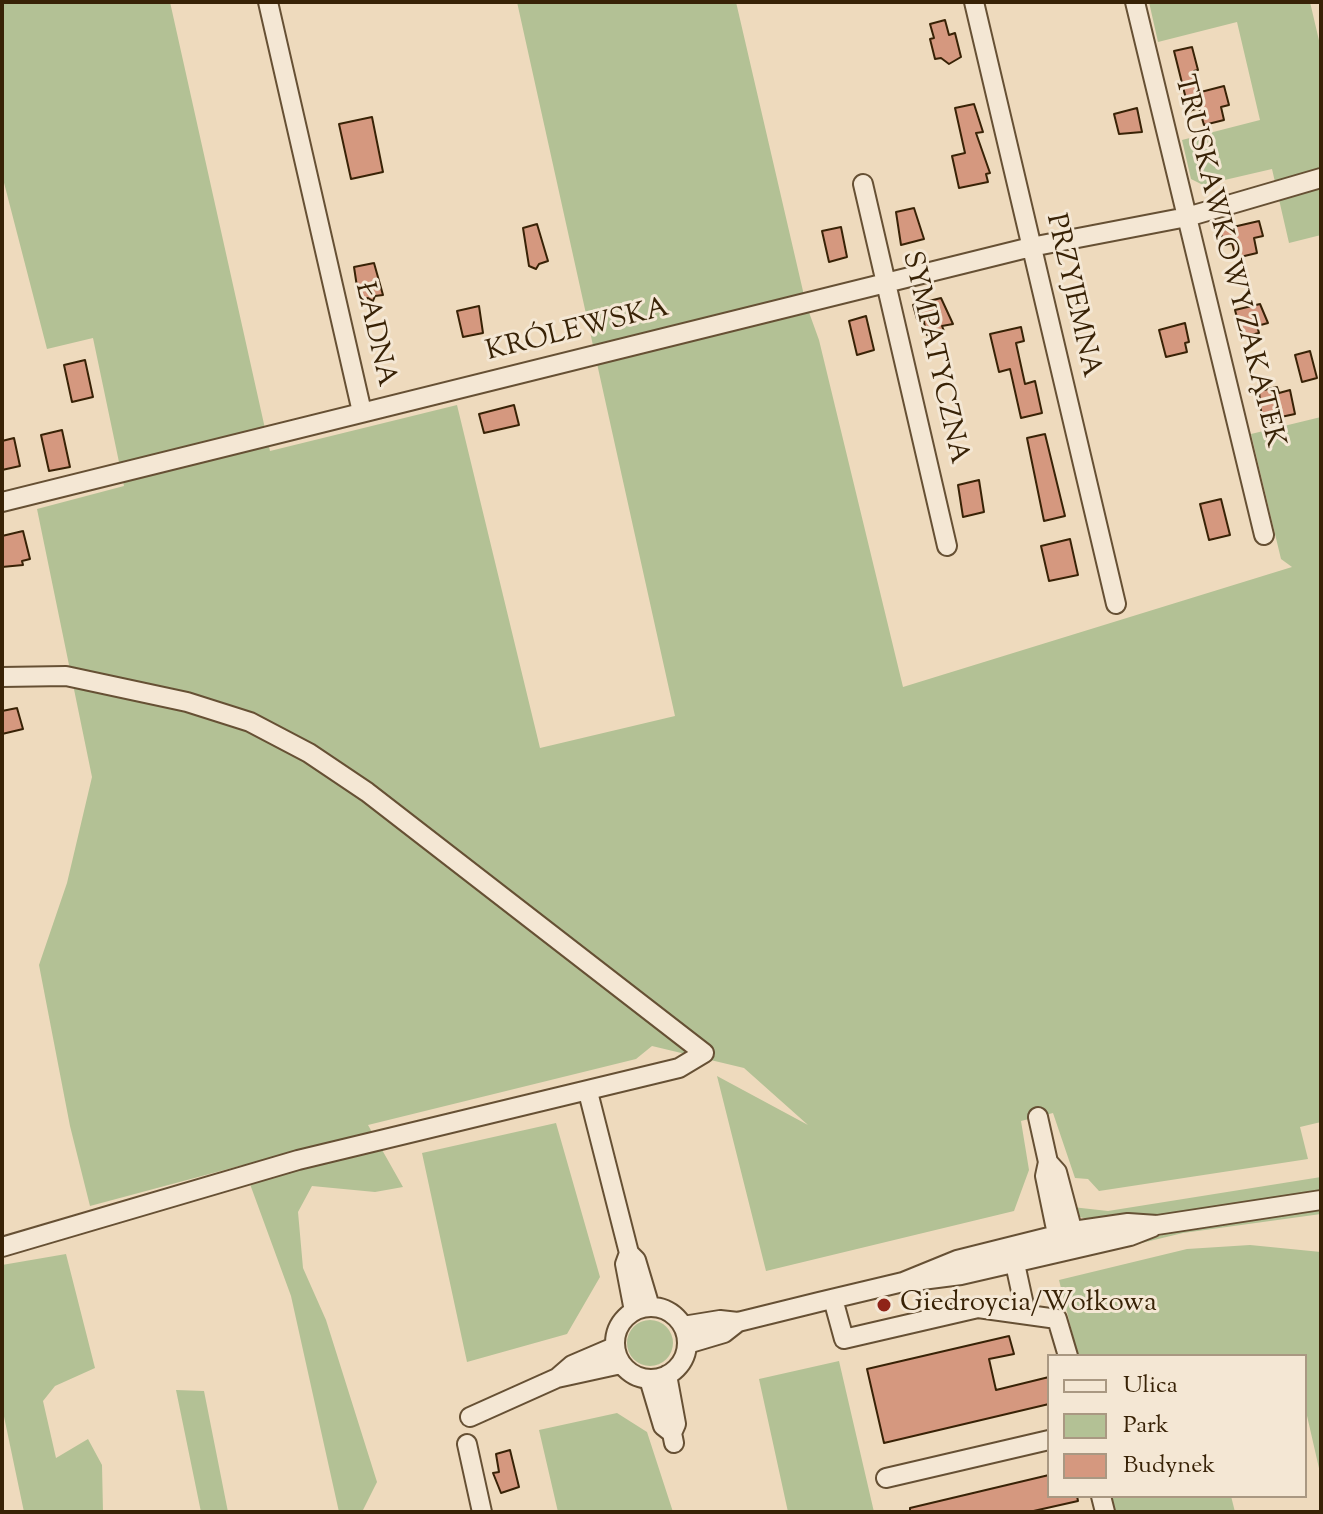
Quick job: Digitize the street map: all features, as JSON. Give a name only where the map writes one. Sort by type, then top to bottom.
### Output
[{"type":"street","name":"ŁADNA","points":[[2,502],[362,412],[268,2]]},
{"type":"street","name":"PRZYJEMNA","points":[[974,2],[1116,604]]},
{"type":"street","name":"TRUSKAWKOWY ZAKĄTEK","points":[[1135,2],[1264,535]]},
{"type":"street","points":[[1031,247],[1187,217],[1321,178]]},
{"type":"street","name":"SYMPATYCZNA","points":[[863,184],[947,546]]},
{"type":"street","name":"KRÓLEWSKA","points":[[362,412],[888,285],[1031,247]]},
{"type":"street","points":[[2,677],[66,676],[187,702],[250,722],[309,753],[363,790],[704,1053],[679,1068],[298,1160],[2,1247]]},
{"type":"street","points":[[588,1092],[629,1253],[625,1264],[642,1309]]},
{"type":"street","points":[[1038,1117],[1048,1162],[1057,1172],[1067,1241]]},
{"type":"street","points":[[685,1335],[724,1333],[738,1322],[903,1282],[938,1280],[1012,1254],[1067,1241],[1130,1236],[1157,1225],[1321,1200]]},
{"type":"street","points":[[1012,1254],[1026,1314]]},
{"type":"street","points":[[833,1299],[844,1339],[978,1308],[1051,1317],[1061,1323],[1068,1354]]},
{"type":"street","points":[[642,1309],[669,1312],[685,1335],[681,1363],[658,1377],[629,1372],[618,1355],[619,1326],[642,1309]]},
{"type":"street","points":[[470,1417],[557,1378],[572,1365],[618,1355]]},
{"type":"street","points":[[658,1377],[663,1426],[673,1438]]},
{"type":"street","points":[[886,1478],[1047,1440]]},
{"type":"street","points":[[467,1444],[482,1512]]},
{"type":"green space","points":[[2,2],[170,2],[270,451],[457,405],[540,748],[675,716],[517,2],[736,2],[806,304],[819,340],[903,687],[1292,567],[1281,559],[1251,434],[1321,417],[1321,1122],[1300,1127],[1308,1159],[1099,1191],[1088,1179],[1075,1178],[1053,1113],[1021,1121],[1029,1170],[1014,1211],[766,1271],[717,1076],[808,1125],[744,1068],[652,1046],[636,1059],[368,1125],[403,1187],[375,1192],[312,1186],[298,1212],[303,1268],[326,1320],[377,1482],[362,1512],[339,1512],[291,1296],[243,1165],[90,1206],[70,1126],[39,965],[67,883],[92,777],[37,509],[124,486],[93,338],[47,349],[2,175]]},
{"type":"green space","points":[[1149,2],[1310,2],[1321,49],[1321,235],[1289,243],[1272,169],[1203,185],[1191,179],[1182,140],[1260,120],[1237,22],[1158,42]]},
{"type":"green space","points":[[556,1123],[600,1277],[567,1334],[467,1362],[422,1153]]},
{"type":"green space","points":[[1321,1177],[1321,1191],[1180,1214],[1096,1222],[1080,1217],[1072,1207],[1108,1211]]},
{"type":"green space","points":[[1321,1208],[1321,1214],[1183,1233],[1025,1271],[1185,1229]]},
{"type":"green space","points":[[1250,1245],[1321,1252],[1321,1477],[1307,1416],[1307,1354],[1078,1354],[1059,1280],[1187,1249]]},
{"type":"green space","points":[[66,1254],[95,1368],[55,1386],[43,1401],[56,1458],[88,1439],[102,1465],[103,1512],[24,1512],[2,1407],[2,1265]]},
{"type":"green space","points":[[650,1320],[666,1327],[673,1343],[666,1359],[650,1366],[634,1359],[627,1343],[634,1327]]},
{"type":"green space","points":[[839,1361],[874,1512],[788,1512],[759,1379]]},
{"type":"green space","points":[[176,1390],[204,1391],[228,1512],[201,1512]]},
{"type":"green space","points":[[617,1413],[647,1432],[673,1512],[558,1512],[539,1430]]},
{"type":"green space","points":[[1112,1498],[1232,1498],[1235,1512],[1115,1512]]},
{"type":"building","points":[[945,20],[949,35],[955,33],[961,57],[949,64],[941,58],[935,59],[930,39],[934,38],[930,24]]},
{"type":"building","points":[[1192,47],[1198,70],[1194,71],[1197,93],[1224,86],[1229,105],[1221,107],[1224,120],[1204,125],[1199,108],[1189,111],[1174,51]]},
{"type":"building","points":[[974,104],[983,132],[976,133],[990,173],[986,174],[988,182],[959,188],[952,156],[965,153],[955,108]]},
{"type":"building","points":[[1137,108],[1142,132],[1119,134],[1114,114]]},
{"type":"building","points":[[372,117],[383,172],[351,179],[339,124]]},
{"type":"building","points":[[914,208],[924,239],[901,245],[896,212]]},
{"type":"building","points":[[1259,221],[1263,236],[1254,238],[1257,253],[1236,258],[1232,243],[1224,245],[1220,230]]},
{"type":"building","points":[[537,224],[548,261],[539,264],[536,269],[529,266],[523,228]]},
{"type":"building","points":[[841,227],[847,257],[829,262],[822,231]]},
{"type":"building","points":[[374,263],[383,295],[375,296],[373,301],[368,298],[359,300],[354,267]]},
{"type":"building","points":[[941,298],[953,324],[942,326],[944,331],[927,335],[923,318],[917,319],[913,305]]},
{"type":"building","points":[[1260,304],[1268,323],[1257,326],[1259,333],[1242,337],[1235,310]]},
{"type":"building","points":[[479,306],[483,333],[463,337],[457,311]]},
{"type":"building","points":[[866,316],[874,350],[857,355],[849,321]]},
{"type":"building","points":[[1185,323],[1189,342],[1185,343],[1187,352],[1166,357],[1159,330]]},
{"type":"building","points":[[1021,327],[1024,341],[1016,343],[1025,384],[1035,381],[1042,413],[1021,418],[1010,369],[999,372],[990,334]]},
{"type":"building","points":[[1310,351],[1317,378],[1302,382],[1295,355]]},
{"type":"building","points":[[85,360],[93,397],[72,402],[64,365]]},
{"type":"building","points":[[1277,387],[1279,393],[1290,390],[1295,414],[1262,421],[1259,391]]},
{"type":"building","points":[[514,405],[519,425],[484,433],[479,414]]},
{"type":"building","points":[[62,430],[70,467],[49,471],[41,435]]},
{"type":"building","points":[[1045,434],[1065,516],[1044,521],[1027,438]]},
{"type":"building","points":[[14,438],[20,466],[2,470],[2,441]]},
{"type":"building","points":[[979,480],[984,512],[963,517],[958,485]]},
{"type":"building","points":[[1221,499],[1230,535],[1209,540],[1200,504]]},
{"type":"building","points":[[23,531],[30,559],[22,561],[23,565],[2,567],[2,536]]},
{"type":"building","points":[[1070,539],[1078,575],[1049,581],[1041,546]]},
{"type":"building","points":[[17,708],[23,729],[2,734],[2,711]]},
{"type":"building","points":[[1009,1336],[1014,1354],[989,1359],[996,1390],[1047,1377],[1047,1404],[884,1443],[867,1369]]},
{"type":"building","points":[[510,1450],[519,1487],[501,1493],[493,1473],[499,1472],[496,1454]]},
{"type":"building","points":[[1047,1475],[1047,1498],[1077,1498],[1078,1501],[1029,1512],[910,1512],[910,1508]]},
{"type":"place","name":"Giedroycia/Wołkowa","points":[[884,1305]]}]
